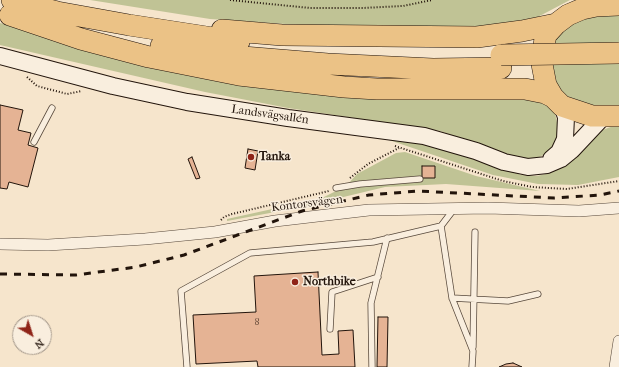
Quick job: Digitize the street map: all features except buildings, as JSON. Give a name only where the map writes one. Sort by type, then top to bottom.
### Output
[{"type":"highway","points":[[557,101],[543,72],[541,59],[546,35],[556,24],[568,15],[582,9],[596,6],[619,5]]},
{"type":"highway","points":[[7,9],[57,12],[129,25],[279,48],[501,62],[619,66]]},
{"type":"highway","points":[[7,9],[84,32],[148,44],[243,57],[366,66],[433,69],[619,53]]},
{"type":"highway","points":[[7,9],[81,39],[149,57],[239,75],[344,87],[377,89],[525,89],[545,93],[580,113],[611,117]]},
{"type":"highway","points":[[129,25],[190,27],[282,35],[477,37],[522,31],[556,24]]},
{"type":"main road","name":"Landsvägsallén","points":[[0,56],[105,84],[187,102],[288,118],[424,136],[476,151],[512,164],[528,167],[540,166],[553,162],[572,150],[611,117]]},
{"type":"main road","points":[[540,166],[558,152],[565,139],[566,118],[557,101]]},
{"type":"street","name":"Kontorsvägen","points":[[0,244],[48,245],[145,239],[215,232],[275,221],[369,210],[488,208],[579,211],[619,208]]},
{"type":"street","points":[[615,367],[619,341]]},
{"type":"lane","points":[[34,142],[52,108]]},
{"type":"lane","points":[[336,188],[360,184],[420,179]]},
{"type":"lane","points":[[188,367],[181,291],[250,253],[373,242],[441,226],[454,209]]},
{"type":"lane","points":[[441,226],[452,298],[473,350]]},
{"type":"lane","points":[[472,367],[472,299],[475,232]]},
{"type":"lane","points":[[372,367],[371,303],[387,238]]},
{"type":"lane","points":[[330,329],[332,292],[378,277]]},
{"type":"lane","points":[[452,298],[508,301],[538,294]]},
{"type":"path","points":[[230,0],[310,8],[403,6],[432,0]]},
{"type":"path","points":[[24,74],[37,86],[50,90],[67,94],[84,90]]},
{"type":"path","points":[[336,188],[368,164],[400,148]]},
{"type":"green space","points":[[90,0],[570,0],[532,20],[498,27],[331,27],[210,19]]},
{"type":"green space","points":[[619,12],[619,107],[595,107],[566,96],[555,87],[547,56],[555,36],[575,19]]},
{"type":"green space","points":[[0,23],[161,66],[528,97],[548,105],[555,113],[559,132],[557,143],[548,152],[536,159],[516,157],[440,131],[288,108],[205,92],[0,45]]},
{"type":"green space","points":[[619,124],[619,177],[578,185],[538,184],[493,175],[386,139],[420,142],[480,159],[521,175],[537,176],[550,173],[563,166],[597,132]]},
{"type":"green space","points":[[405,152],[476,176],[540,191],[446,184],[385,187],[302,207],[227,221],[227,219],[322,198],[346,186],[357,174],[396,153]]},
{"type":"railway","points":[[0,274],[76,275],[136,267],[184,255],[302,211],[369,195],[418,191],[554,198],[600,195],[619,191]]},
{"type":"place","name":"Tanka","points":[[251,157]]},
{"type":"place","name":"Northbike","points":[[295,282]]}]
